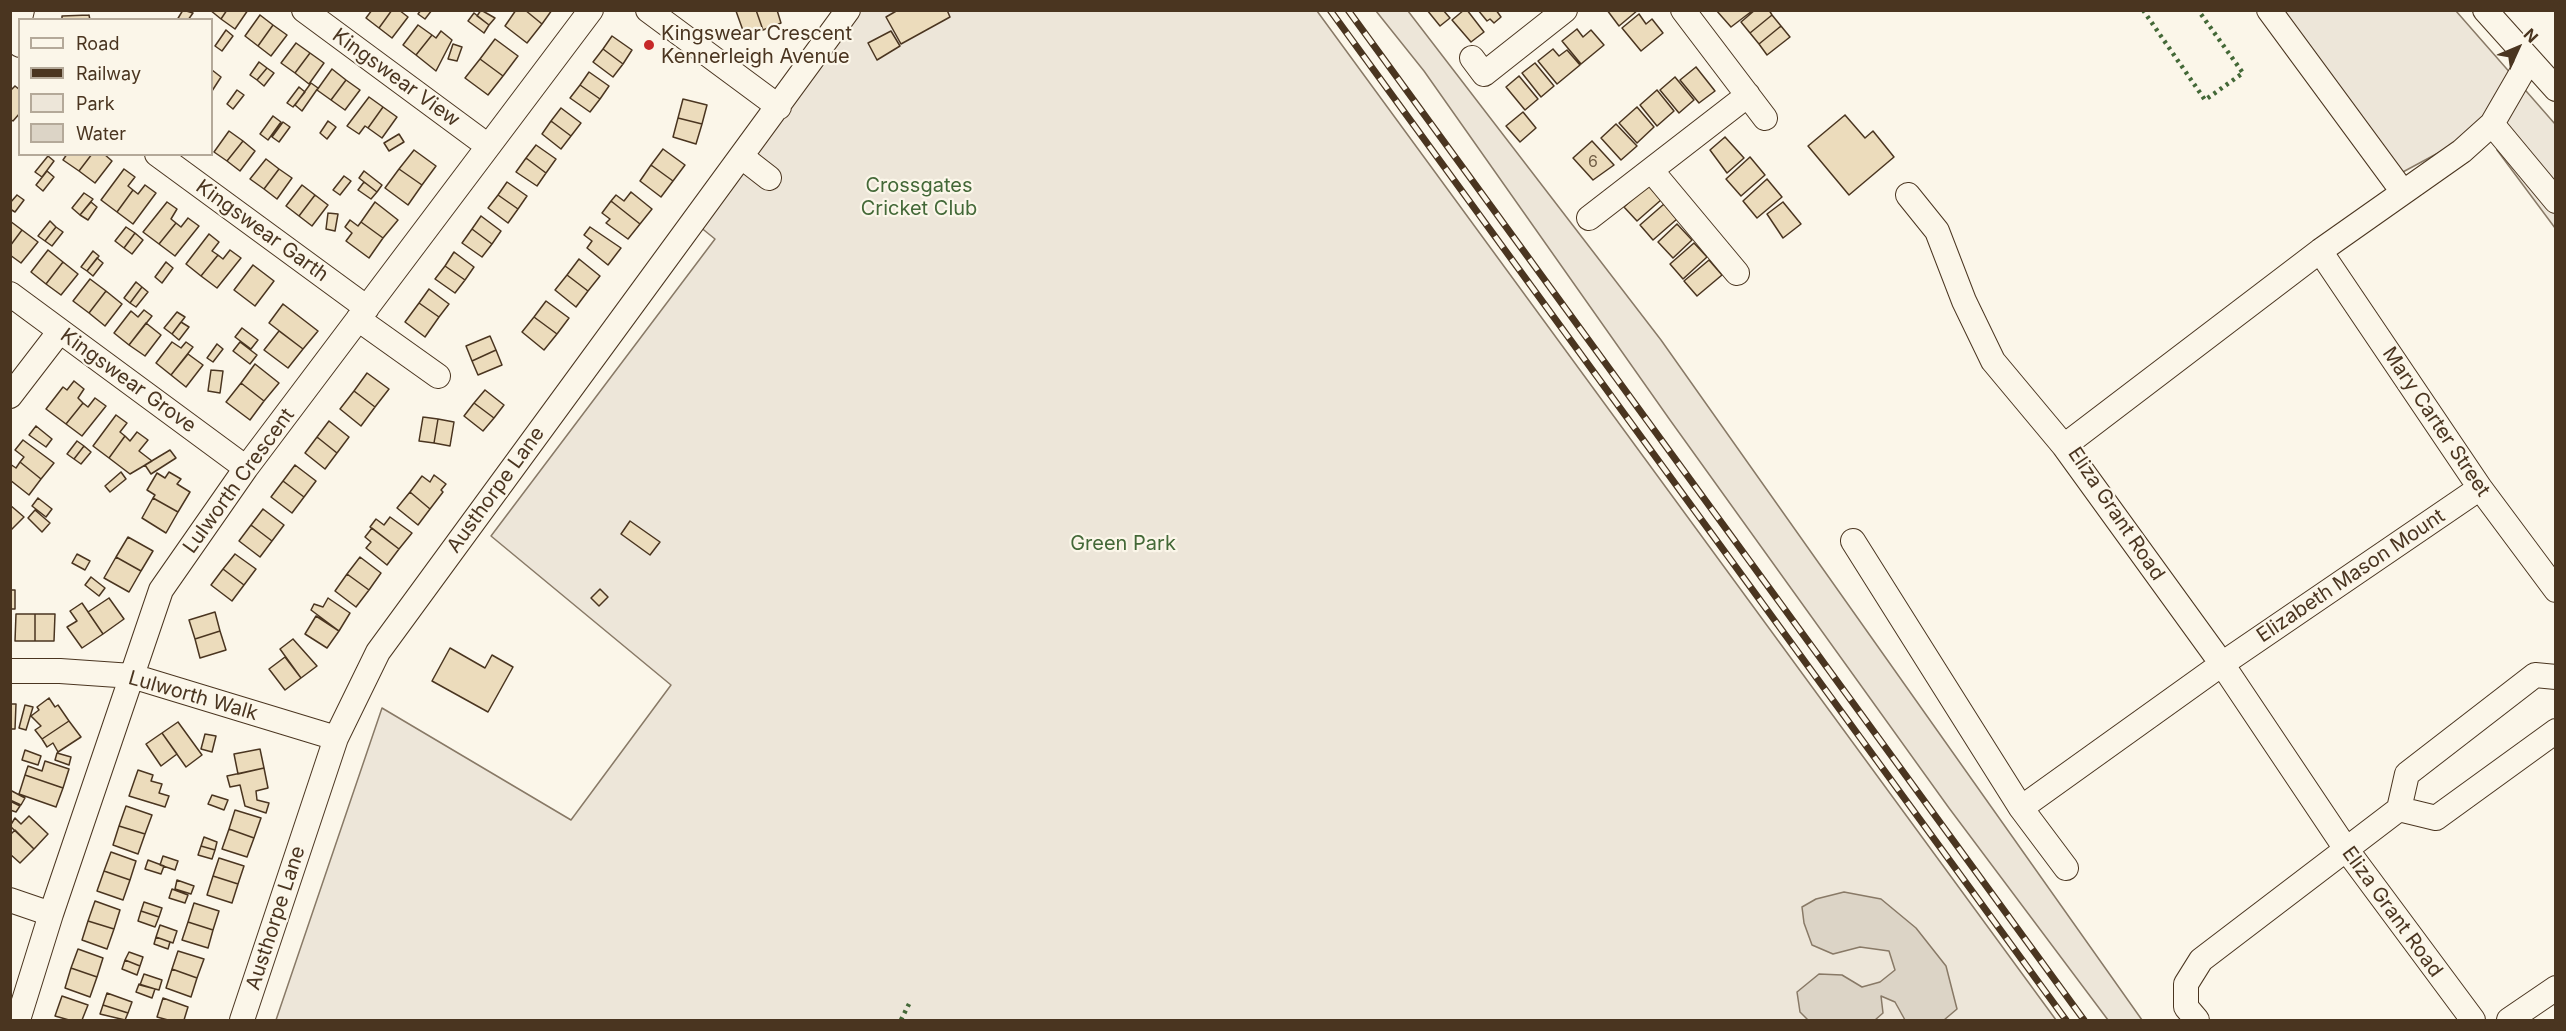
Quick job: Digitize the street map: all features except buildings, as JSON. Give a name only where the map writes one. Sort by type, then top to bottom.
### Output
[{"type":"street","name":"Kingswear View","points":[[304,10],[488,146]]},
{"type":"street","name":"Lulworth Crescent","points":[[18,1020],[51,914],[161,590],[246,468],[591,10]]},
{"type":"street","points":[[648,10],[778,107]]},
{"type":"street","name":"Austhorpe Lane","points":[[242,1020],[336,738],[378,651],[848,10]]},
{"type":"street","points":[[1484,74],[1565,10]]},
{"type":"street","points":[[1683,10],[1765,118]]},
{"type":"street","points":[[2269,10],[2403,192]]},
{"type":"street","points":[[2485,10],[2556,89]]},
{"type":"street","name":"Eliza Grant Road","points":[[2473,1020],[2346,849],[2223,664],[2064,446],[2320,252],[2462,151],[2492,124],[2529,60]]},
{"type":"street","points":[[1589,218],[1748,95]]},
{"type":"street","points":[[2492,124],[2556,201]]},
{"type":"street","name":"Kingswear Garth","points":[[160,156],[438,376]]},
{"type":"street","points":[[742,157],[769,178]]},
{"type":"street","points":[[1651,170],[1737,273]]},
{"type":"street","points":[[1908,195],[1937,231],[1964,301],[1993,361],[2064,446]]},
{"type":"street","name":"Mary Carter Street","points":[[2320,252],[2480,488],[2556,590]]},
{"type":"street","name":"Kingswear Grove","points":[[10,294],[246,468]]},
{"type":"street","points":[[10,396],[60,331]]},
{"type":"street","name":"Elizabeth Mason Mount","points":[[2021,808],[2223,664],[2480,488]]},
{"type":"street","points":[[1853,541],[2021,808],[2066,868]]},
{"type":"street","name":"Lulworth Walk","points":[[10,671],[60,670],[132,676],[336,738]]},
{"type":"street","points":[[2197,1020],[2186,1007],[2186,984],[2201,960],[2399,809],[2407,774],[2535,675],[2556,677]]},
{"type":"street","points":[[2399,809],[2436,818],[2556,731]]},
{"type":"street","points":[[10,900],[51,914]]},
{"type":"street","points":[[2509,1020],[2556,988]]},
{"type":"green space","name":"Green Park","points":[[848,10],[1317,11],[2056,1020],[276,1020],[382,708],[571,820],[671,685],[491,536],[715,239],[694,222]]},
{"type":"green space","points":[[1376,11],[1408,11],[1661,340],[2142,1020],[2108,1020],[1949,808],[1670,420],[1424,71]]},
{"type":"green space","points":[[2284,11],[2456,11],[2555,124],[2555,228],[2497,150],[2497,133],[2492,124],[2401,173]]},
{"type":"water","points":[[1844,892],[1881,899],[1916,928],[1946,966],[1957,1009],[1944,1020],[1905,1020],[1895,1002],[1881,996],[1883,1013],[1875,1020],[1808,1020],[1800,1012],[1797,992],[1819,974],[1842,975],[1862,987],[1880,982],[1895,970],[1889,951],[1860,947],[1833,954],[1812,945],[1804,923],[1802,907],[1816,899]]},
{"type":"railway","points":[[1330,10],[2066,1020]]},
{"type":"railway","points":[[1348,10],[2084,1020]]},
{"type":"hedge","points":[[2143,10],[2205,100],[2243,73],[2198,10]]},
{"type":"hedge","points":[[901,1020],[911,1000]]},
{"type":"place","name":"Kingswear Crescent Kennerleigh Avenue","points":[[649,45]]},
{"type":"park label","name":"Crossgates Cricket Club","points":[[919,198]]}]
